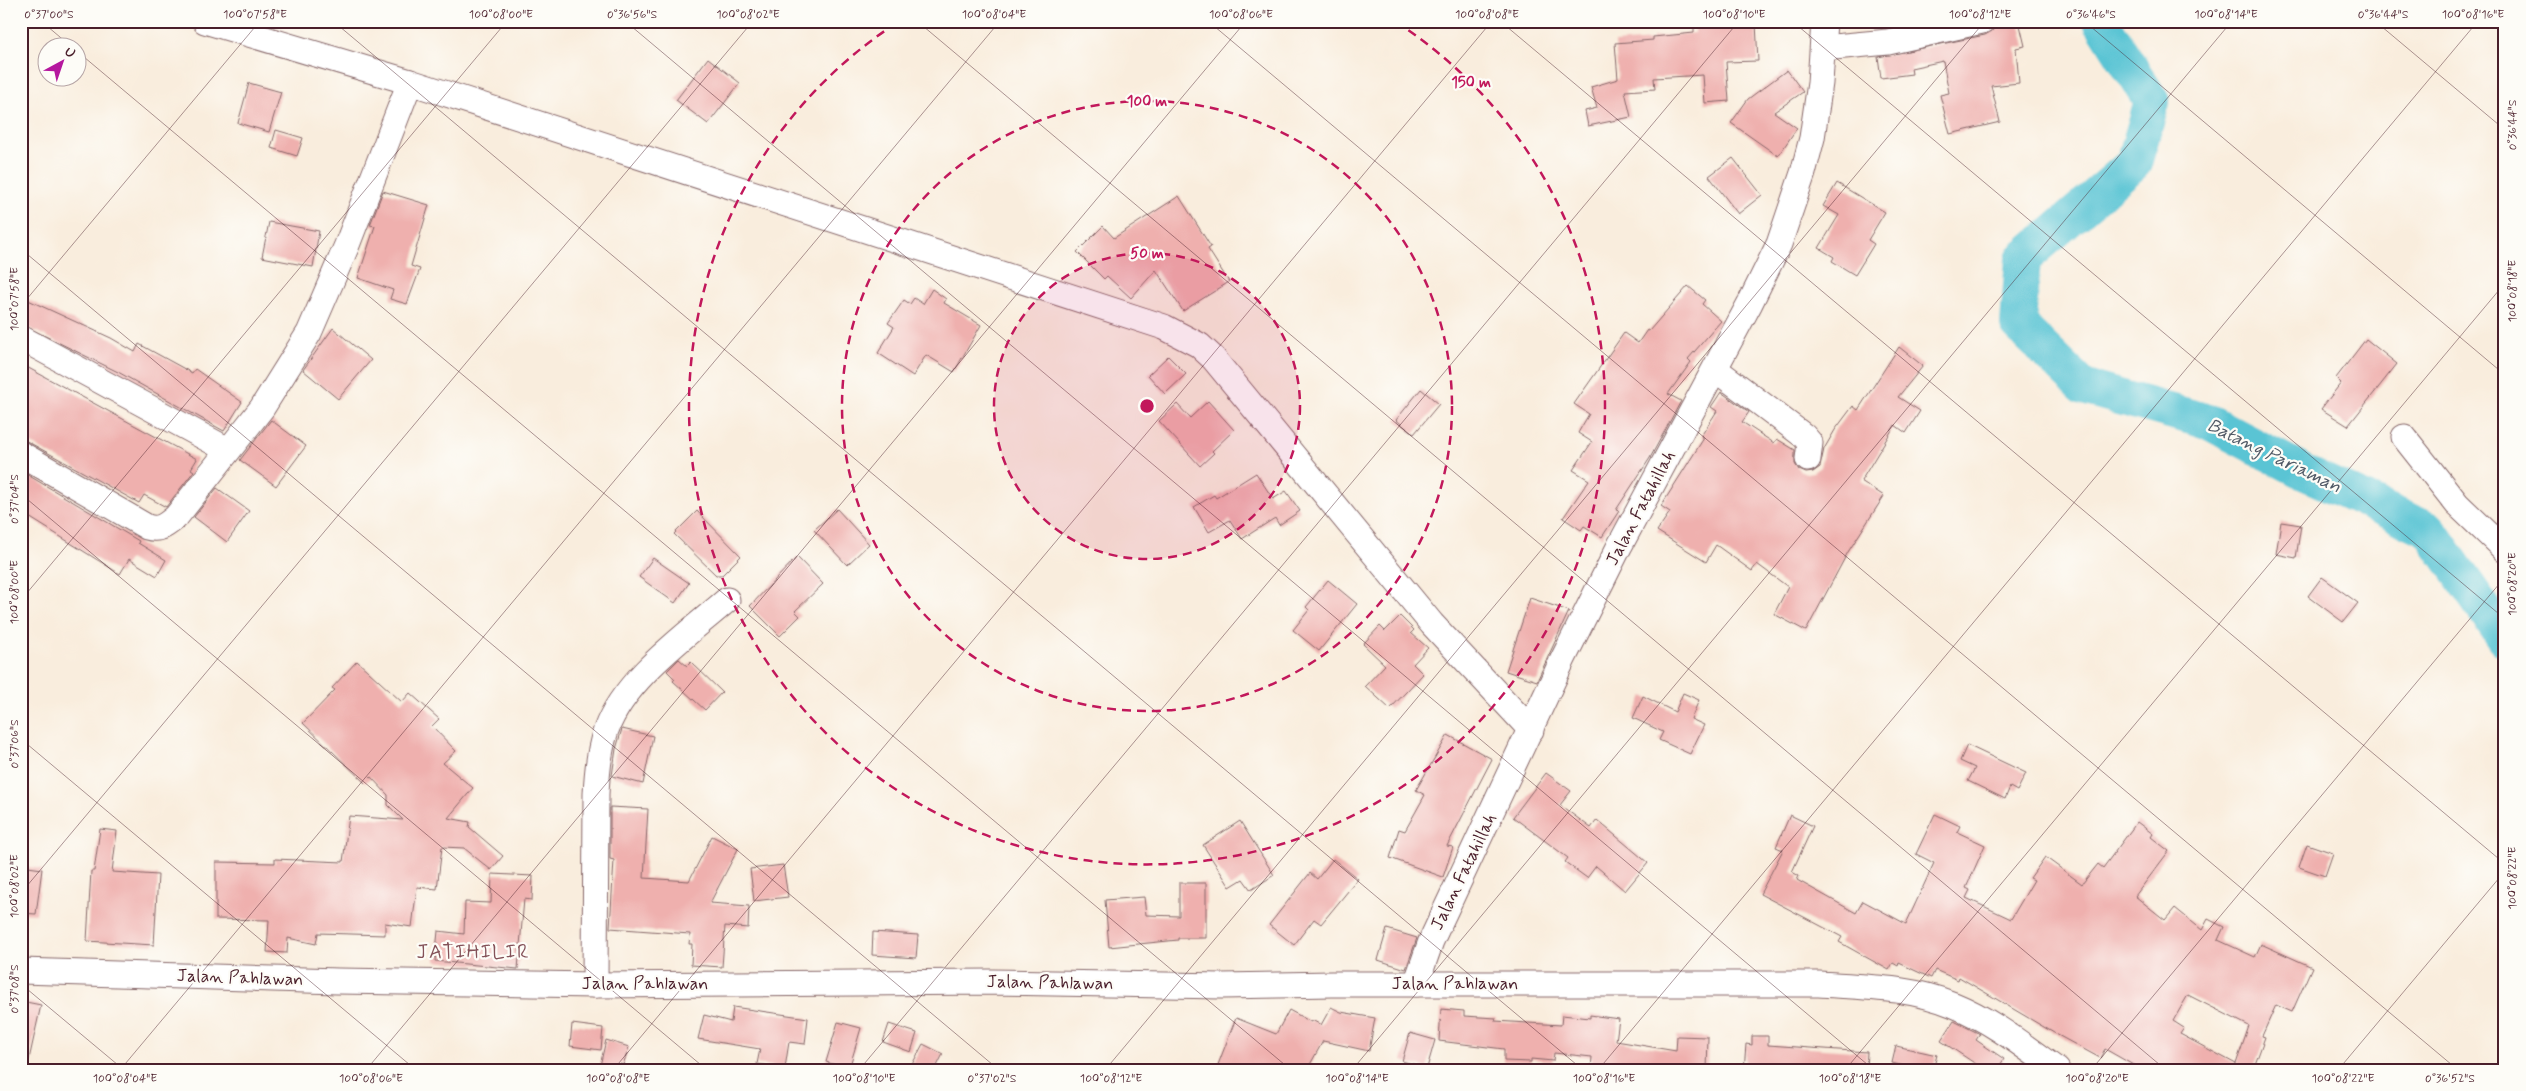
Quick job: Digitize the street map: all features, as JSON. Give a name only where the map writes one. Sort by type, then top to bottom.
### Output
[{"type":"street","points":[[205,21],[410,82],[1184,335],[1213,358],[1432,624],[1531,730]]},
{"type":"street","name":"Jalan Fatahillah","points":[[1416,984],[1435,933],[1620,545],[1715,369],[1779,244],[1803,173],[1818,106],[1824,21]]},
{"type":"street","points":[[1823,48],[1888,42],[1982,21]]},
{"type":"street","points":[[21,454],[137,523],[156,530],[165,526],[176,517],[262,408],[309,332],[347,246],[410,82]]},
{"type":"street","points":[[21,338],[228,450]]},
{"type":"street","points":[[1715,369],[1804,436],[1810,443],[1808,459]]},
{"type":"street","points":[[2404,437],[2457,504],[2505,550]]},
{"type":"street","points":[[595,985],[596,794],[598,767],[606,730],[624,698],[644,675],[727,600]]},
{"type":"street","name":"Jalan Pahlawan","points":[[21,971],[338,981],[595,985],[991,982],[1222,986],[1819,984],[1899,990],[1931,996],[1972,1013],[2057,1070]]},
{"type":"building","points":[[2019,21],[2025,46],[2016,48],[2019,83],[1991,86],[2000,122],[1950,134],[1940,95],[1949,93],[1943,61],[1911,68],[1912,74],[1881,78],[1878,57],[1985,35],[1992,31],[1996,25]]},
{"type":"building","points":[[1756,23],[1758,61],[1726,62],[1729,101],[1705,103],[1703,75],[1654,78],[1655,89],[1625,91],[1631,117],[1588,126],[1585,111],[1597,108],[1591,87],[1618,79],[1615,43],[1653,40],[1653,37],[1694,33],[1694,26]]},
{"type":"building","points":[[708,58],[740,83],[708,124],[676,100]]},
{"type":"building","points":[[1787,70],[1803,92],[1774,112],[1797,128],[1778,156],[1731,123],[1748,99]]},
{"type":"building","points":[[249,83],[281,92],[269,132],[238,123]]},
{"type":"building","points":[[276,130],[303,138],[297,156],[271,148]]},
{"type":"building","points":[[1733,158],[1762,195],[1738,214],[1709,176]]},
{"type":"building","points":[[1837,183],[1885,212],[1868,240],[1874,244],[1855,275],[1832,261],[1834,257],[1819,248],[1839,215],[1823,206]]},
{"type":"building","points":[[383,191],[429,205],[411,266],[420,269],[407,304],[390,299],[393,290],[358,278],[375,226],[370,225]]},
{"type":"building","points":[[1179,196],[1211,247],[1208,249],[1229,282],[1183,311],[1156,270],[1131,298],[1107,276],[1104,279],[1077,252],[1103,226],[1114,238]]},
{"type":"building","points":[[269,222],[319,231],[313,267],[262,257]]},
{"type":"building","points":[[1688,286],[1705,300],[1702,304],[1721,321],[1688,359],[1691,362],[1668,394],[1681,401],[1650,458],[1616,510],[1619,511],[1602,537],[1584,526],[1581,530],[1563,518],[1589,480],[1573,470],[1592,442],[1578,433],[1589,414],[1574,404],[1624,333],[1638,343],[1647,330],[1649,331]]},
{"type":"building","points":[[932,289],[946,299],[944,303],[981,325],[954,372],[926,355],[913,376],[878,353],[894,327],[888,323],[904,300],[910,304],[914,298],[923,304]]},
{"type":"building","points":[[26,299],[111,338],[135,352],[139,344],[192,373],[195,369],[242,402],[224,431],[118,372],[21,324],[21,309]]},
{"type":"building","points":[[333,328],[371,360],[338,399],[303,370]]},
{"type":"building","points":[[2366,339],[2397,364],[2348,426],[2321,409],[2341,383],[2336,378]]},
{"type":"building","points":[[1899,347],[1923,366],[1898,397],[1920,411],[1906,433],[1895,425],[1861,481],[1884,496],[1848,552],[1806,631],[1774,614],[1788,587],[1757,564],[1752,571],[1716,545],[1706,562],[1657,531],[1670,512],[1661,506],[1704,438],[1701,436],[1717,411],[1711,407],[1721,392],[1749,412],[1742,422],[1774,443],[1777,439],[1795,450],[1795,464],[1799,470],[1806,473],[1813,472],[1820,467],[1824,449],[1835,430],[1853,406],[1858,410]]},
{"type":"building","points":[[1168,356],[1186,374],[1165,394],[1148,375]]},
{"type":"building","points":[[21,364],[197,459],[191,469],[194,471],[166,507],[144,495],[139,503],[21,438]]},
{"type":"building","points":[[1421,389],[1439,404],[1414,434],[1396,420]]},
{"type":"building","points":[[1208,401],[1234,430],[1212,451],[1214,453],[1200,466],[1159,421],[1177,404],[1190,418]]},
{"type":"building","points":[[271,420],[306,446],[276,486],[240,460]]},
{"type":"building","points":[[21,471],[139,541],[138,543],[166,560],[157,576],[129,559],[120,574],[21,512]]},
{"type":"building","points":[[1256,473],[1273,499],[1286,491],[1300,511],[1279,525],[1275,518],[1242,539],[1230,520],[1209,532],[1194,507],[1214,495],[1216,498]]},
{"type":"building","points":[[217,488],[249,511],[227,542],[194,517]]},
{"type":"building","points":[[837,509],[869,544],[847,565],[814,530]]},
{"type":"building","points":[[697,511],[741,556],[722,575],[716,575],[674,534]]},
{"type":"building","points":[[2281,522],[2301,525],[2296,558],[2276,554]]},
{"type":"building","points":[[797,557],[823,584],[795,611],[800,616],[780,636],[750,606]]},
{"type":"building","points":[[653,558],[689,583],[675,603],[639,577]]},
{"type":"building","points":[[2322,577],[2358,603],[2343,622],[2308,596]]},
{"type":"building","points":[[1328,580],[1357,604],[1319,651],[1293,630],[1309,610],[1306,607]]},
{"type":"building","points":[[1530,598],[1569,611],[1537,681],[1506,671]]},
{"type":"building","points":[[1400,616],[1414,630],[1411,633],[1428,648],[1413,664],[1423,674],[1390,709],[1365,686],[1385,665],[1363,644],[1380,626],[1385,631]]},
{"type":"building","points":[[679,659],[687,666],[691,662],[722,692],[705,710],[673,681],[675,679],[667,671]]},
{"type":"building","points":[[357,661],[402,702],[410,693],[439,719],[432,726],[456,751],[443,763],[473,788],[448,818],[470,822],[469,827],[503,856],[491,870],[464,848],[442,847],[437,889],[417,887],[412,927],[385,923],[385,935],[318,933],[316,944],[288,938],[287,953],[267,952],[269,920],[216,919],[216,862],[275,863],[275,859],[343,862],[349,816],[403,820],[388,805],[388,795],[371,777],[365,783],[303,723],[335,690],[332,688]]},
{"type":"building","points":[[1683,693],[1699,700],[1691,719],[1704,725],[1690,754],[1659,740],[1663,732],[1633,718],[1643,696],[1675,712]]},
{"type":"building","points":[[622,729],[653,736],[643,784],[612,776],[616,749]]},
{"type":"building","points":[[1448,735],[1492,759],[1447,846],[1453,847],[1443,877],[1390,858],[1399,829],[1405,831],[1425,795],[1416,790]]},
{"type":"building","points":[[1967,745],[2026,773],[2017,791],[2010,787],[2005,799],[1968,781],[1975,768],[1960,761]]},
{"type":"building","points":[[1546,773],[1571,791],[1560,805],[1591,828],[1597,820],[1648,863],[1625,891],[1596,866],[1587,878],[1565,862],[1568,858],[1513,817]]},
{"type":"building","points":[[610,807],[648,809],[644,878],[689,881],[712,836],[738,849],[710,903],[749,906],[748,928],[725,926],[722,967],[691,965],[692,944],[689,944],[690,934],[610,928],[614,860],[610,859]]},
{"type":"building","points":[[1935,814],[1960,826],[1957,832],[1985,845],[1966,888],[1970,890],[1966,898],[2011,919],[2034,880],[2030,878],[2045,857],[2082,884],[2098,864],[2103,868],[2137,822],[2153,834],[2151,837],[2169,851],[2135,896],[2165,920],[2175,908],[2202,930],[2208,919],[2224,927],[2218,940],[2255,957],[2261,944],[2312,967],[2292,1012],[2276,1005],[2262,1036],[2265,1037],[2253,1070],[2142,1070],[2105,1049],[2100,1058],[1959,977],[1958,980],[1935,970],[1931,978],[1899,963],[1898,966],[1893,963],[1889,970],[1839,942],[1842,937],[1760,894],[1783,850],[1776,847],[1790,815],[1813,826],[1792,872],[1799,876],[1797,880],[1856,913],[1863,901],[1906,924],[1934,863],[1916,854]],"holes":[[[2188,995],[2249,1026],[2236,1064],[2180,1034],[2184,1028],[2173,1021]]]},
{"type":"building","points":[[1240,821],[1274,875],[1251,890],[1243,879],[1230,887],[1203,845]]},
{"type":"building","points":[[100,829],[117,831],[112,872],[158,875],[154,945],[87,941],[91,871],[94,871]]},
{"type":"building","points":[[2307,844],[2333,853],[2325,876],[2299,867]]},
{"type":"building","points":[[1333,859],[1358,879],[1321,924],[1314,919],[1294,945],[1269,925],[1310,873],[1317,879]]},
{"type":"building","points":[[783,865],[788,897],[754,901],[750,869]]},
{"type":"building","points":[[21,866],[42,869],[36,914],[21,913]]},
{"type":"building","points":[[492,874],[533,876],[532,900],[524,899],[518,969],[435,961],[438,931],[464,934],[465,902],[491,903]]},
{"type":"building","points":[[1179,883],[1206,883],[1206,938],[1178,938],[1178,940],[1109,947],[1105,900],[1144,897],[1146,915],[1179,916]]},
{"type":"building","points":[[1387,929],[1417,938],[1406,969],[1378,960]]},
{"type":"building","points":[[873,932],[918,935],[916,958],[872,955]]},
{"type":"building","points":[[21,1001],[41,1005],[28,1064],[21,1063]]},
{"type":"building","points":[[733,1007],[808,1018],[805,1044],[789,1042],[785,1068],[757,1064],[760,1049],[698,1039],[704,1015],[731,1022]]},
{"type":"building","points":[[1331,1007],[1341,1012],[1375,1018],[1369,1051],[1323,1041],[1307,1070],[1216,1070],[1236,1018],[1276,1034],[1289,1010],[1311,1022],[1312,1020],[1321,1025]]},
{"type":"building","points":[[1441,1009],[1464,1011],[1464,1016],[1496,1018],[1495,1021],[1561,1025],[1562,1015],[1590,1018],[1590,1015],[1619,1019],[1616,1041],[1676,1051],[1677,1036],[1708,1037],[1707,1070],[1650,1070],[1622,1065],[1621,1070],[1591,1070],[1592,1057],[1554,1053],[1553,1061],[1531,1059],[1531,1062],[1504,1061],[1504,1049],[1439,1041]]},
{"type":"building","points":[[1954,1021],[1980,1034],[1976,1040],[2004,1059],[1997,1070],[1985,1070],[1941,1041]]},
{"type":"building","points":[[838,1022],[861,1028],[849,1069],[826,1062]]},
{"type":"building","points":[[572,1024],[603,1028],[601,1050],[570,1046]]},
{"type":"building","points":[[889,1024],[917,1033],[911,1052],[883,1042]]},
{"type":"building","points":[[1410,1033],[1435,1040],[1427,1068],[1402,1061]]},
{"type":"building","points":[[1752,1036],[1768,1036],[1768,1045],[1867,1052],[1866,1070],[1744,1070],[1746,1044],[1752,1045]]},
{"type":"building","points":[[606,1040],[629,1047],[623,1065],[620,1064],[619,1070],[599,1070]]},
{"type":"building","points":[[923,1044],[943,1054],[935,1070],[909,1070]]},
{"type":"building","points":[[1896,1046],[1937,1055],[1933,1070],[1920,1070],[1892,1063]]},
{"type":"waterway","name":"Batang Pariaman","points":[[2101,21],[2152,102],[2134,163],[2023,259],[2018,324],[2083,387],[2209,422],[2308,474],[2429,530],[2505,639]]},
{"type":"district","name":"JATIHILIR","points":[[473,952]]}]
